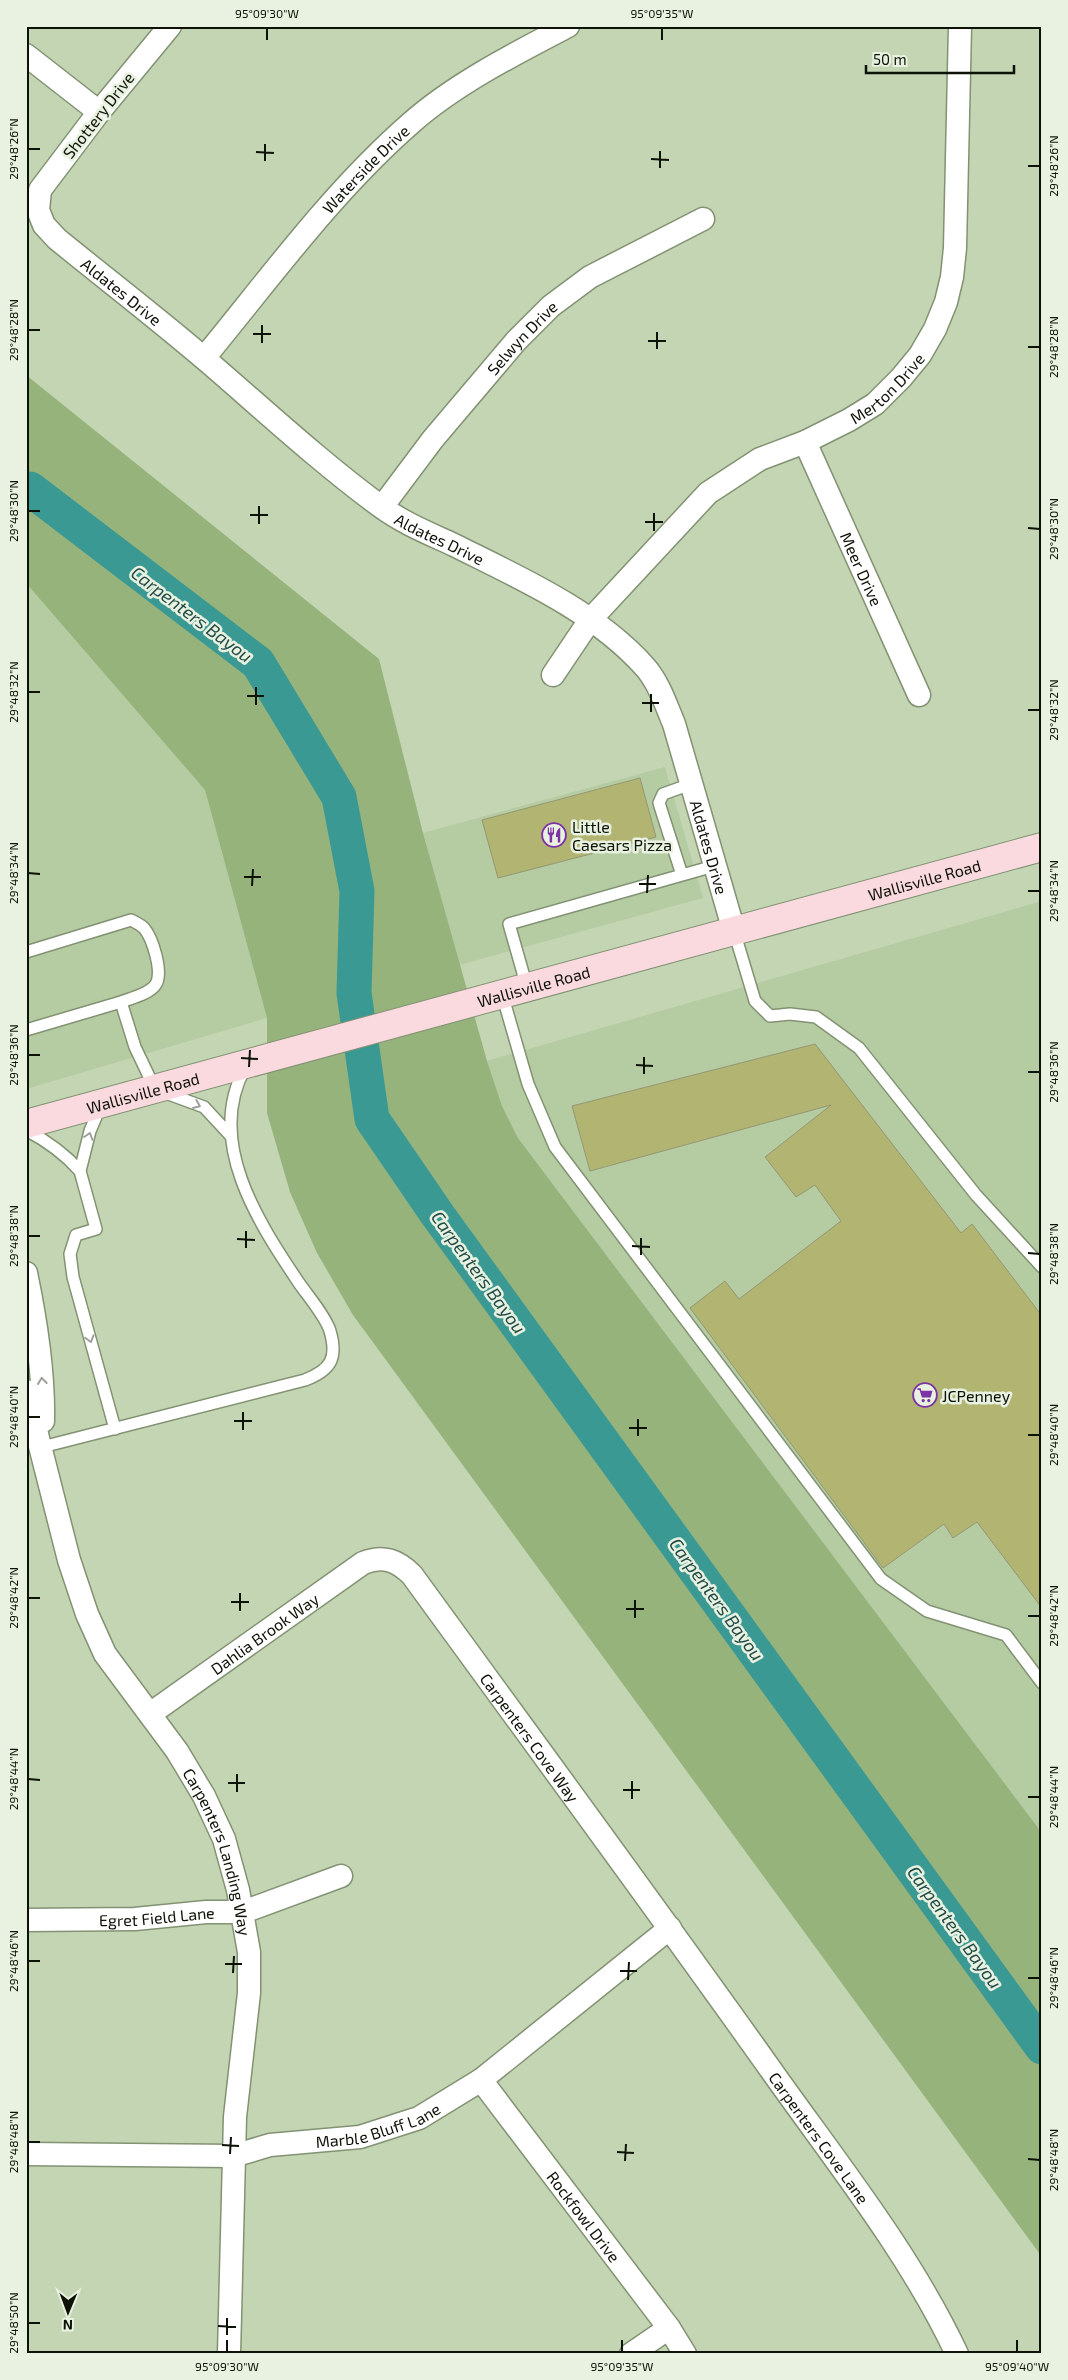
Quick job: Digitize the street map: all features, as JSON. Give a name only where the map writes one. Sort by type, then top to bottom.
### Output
[{"type":"main road","name":"Wallisville Road","points":[[26,1124],[1042,846]]},
{"type":"street","name":"Shottery Drive","points":[[38,210],[40,190],[99,112],[170,26]]},
{"type":"street","name":"Waterside Drive","points":[[204,358],[347,184],[412,122],[450,93],[568,26]]},
{"type":"street","name":"Merton Drive","points":[[553,675],[590,620],[708,493],[760,459],[805,442],[849,420],[881,397],[920,355],[935,329],[946,302],[955,248],[960,26]]},
{"type":"street","points":[[26,55],[99,112]]},
{"type":"street","name":"Aldates Drive","points":[[38,210],[44,225],[57,239],[204,358],[336,472],[382,507],[413,527],[518,578],[590,620],[646,668],[662,694],[674,724],[734,931]]},
{"type":"street","name":"Selwyn Drive","points":[[382,507],[440,431],[516,341],[551,306],[590,277],[703,219]]},
{"type":"street","name":"Meer Drive","points":[[805,442],[919,695]]},
{"type":"street","name":"Carpenters Landing Way","points":[[26,1273],[35,1323],[43,1396],[42,1447]]},
{"type":"street","name":"Carpenters Landing Way","points":[[26,1391],[42,1447],[69,1560],[87,1614],[105,1654],[188,1767],[210,1808],[229,1854],[243,1912],[249,1952],[249,1993],[233,2156],[229,2354]]},
{"type":"street","name":"Dahlia Brook Way","points":[[150,1714],[363,1563],[382,1559]]},
{"type":"street","name":"Carpenters Cove Way","points":[[382,1559],[398,1563],[412,1575],[670,1928]]},
{"type":"street","name":"Egret Field Lane","points":[[26,1920],[135,1919],[206,1912],[243,1912],[341,1876]]},
{"type":"street","name":"Marble Bluff Lane","points":[[26,2154],[233,2156],[270,2145],[360,2137],[418,2118],[482,2080],[670,1928]]},
{"type":"street","name":"Carpenters Cove Lane","points":[[670,1928],[882,2228],[923,2290],[957,2354]]},
{"type":"street","name":"Rockfowl Drive","points":[[482,2080],[669,2328],[686,2354]]},
{"type":"street","points":[[631,2354],[669,2328]]},
{"type":"lane","points":[[682,875],[658,803],[663,794],[691,784]]},
{"type":"lane","points":[[714,866],[509,924],[515,990],[528,1084],[555,1147],[881,1579],[927,1611],[1006,1635],[1042,1683]]},
{"type":"lane","points":[[26,952],[131,920],[144,928],[153,946],[160,971],[156,985],[143,994],[26,1030]]},
{"type":"lane","points":[[734,931],[755,1001],[770,1016],[790,1014],[816,1017],[859,1048],[976,1195],[1042,1267]]},
{"type":"lane","points":[[121,1002],[134,1047],[155,1089],[204,1107],[230,1135]]},
{"type":"lane","points":[[42,1447],[305,1380],[322,1373],[331,1363],[334,1346],[330,1328],[270,1239],[250,1202],[230,1135],[231,1109],[237,1082],[248,1063]]},
{"type":"lane","points":[[80,1171],[90,1131],[102,1104]]},
{"type":"lane","points":[[26,1130],[46,1140],[68,1157],[80,1171],[96,1229],[76,1234],[70,1254],[76,1293],[115,1429]]},
{"type":"shaded area","points":[[26,375],[379,659],[423,833],[487,1061],[502,1106],[518,1138],[1042,1833],[1042,2257],[353,1315],[317,1253],[290,1192],[267,1113],[267,1018],[205,790],[26,583]]},
{"type":"shaded area","points":[[26,583],[205,790],[267,1018],[26,1089]]},
{"type":"shaded area","points":[[665,767],[703,898],[459,965],[423,833]]},
{"type":"shaded area","points":[[1042,901],[1042,1833],[518,1138],[502,1106],[487,1061]]},
{"type":"building","points":[[640,778],[656,837],[498,878],[482,820]]},
{"type":"building","points":[[815,1044],[961,1233],[972,1224],[1042,1316],[1042,1608],[977,1522],[953,1538],[944,1524],[883,1568],[690,1308],[725,1281],[739,1299],[841,1221],[815,1185],[796,1197],[765,1157],[831,1105],[590,1171],[572,1106]]},
{"type":"waterway","name":"Carpenters Bayou","points":[[26,489],[30,489],[258,663],[339,797],[357,891],[354,993],[372,1119],[437,1214],[1042,2047]]},
{"type":"place","name":"Little Caesars Pizza","points":[[554,835]]},
{"type":"place","name":"JCPenney","points":[[925,1395]]}]
